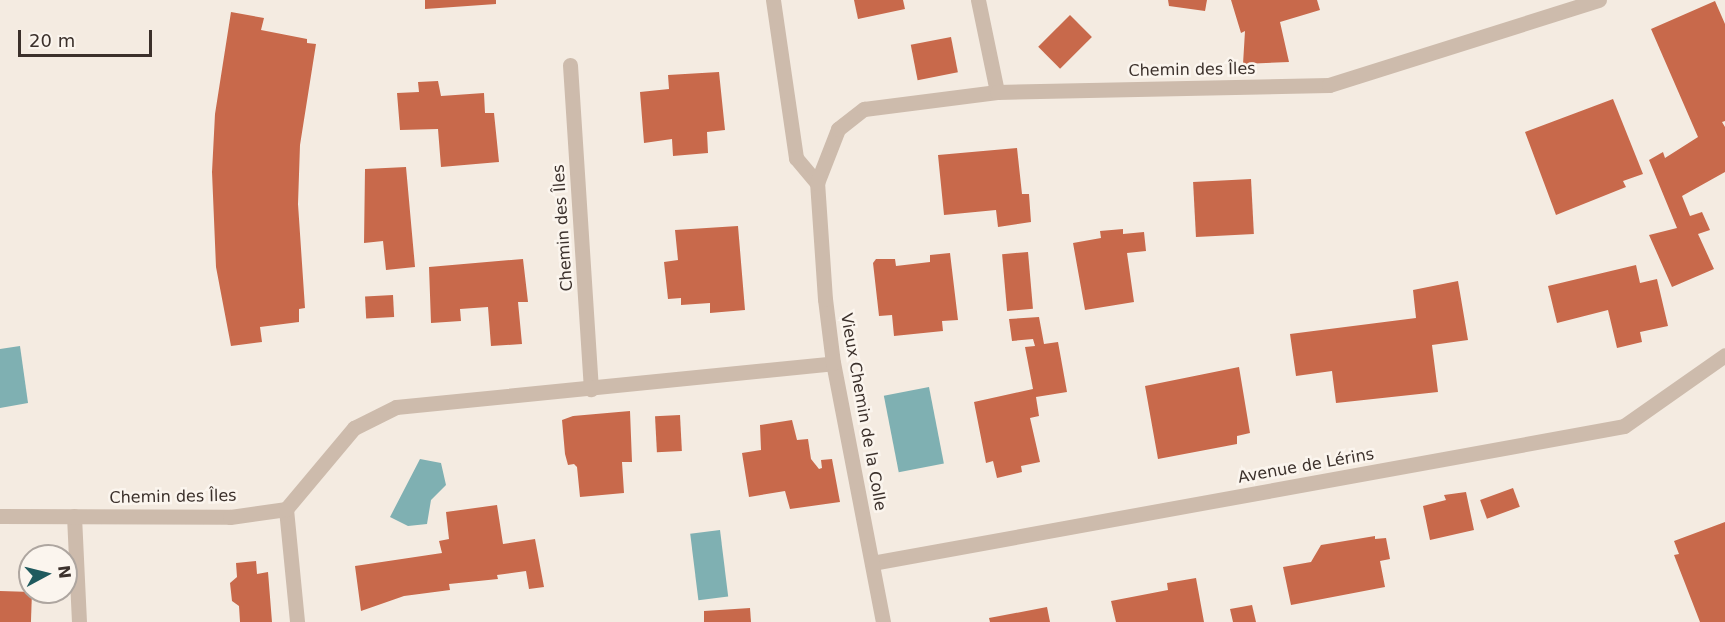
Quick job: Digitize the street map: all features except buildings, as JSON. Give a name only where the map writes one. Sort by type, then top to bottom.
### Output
[{"type":"street","points":[[773,0],[796,158],[817,183]]},
{"type":"street","points":[[978,0],[997,92]]},
{"type":"street","name":"Chemin des Îles","points":[[817,183],[838,129],[864,109],[997,92],[1329,85],[1599,0]]},
{"type":"street","name":"Chemin des Îles","points":[[570,65],[591,389]]},
{"type":"street","name":"Vieux Chemin de la Colle","points":[[817,183],[825,299],[833,363],[882,622]]},
{"type":"street","name":"Avenue de Lérins","points":[[872,563],[1624,426],[1725,355]]},
{"type":"street","points":[[297,622],[285,508],[354,428],[396,407],[833,363]]},
{"type":"street","name":"Chemin des Îles","points":[[0,516],[230,517],[285,508]]},
{"type":"street","points":[[74,516],[79,622]]},
{"type":"water","points":[[20,346],[28,403],[0,408],[0,349]]},
{"type":"water","points":[[929,387],[944,464],[899,472],[884,396]]},
{"type":"water","points":[[420,459],[441,463],[446,485],[431,500],[427,524],[408,526],[390,517]]},
{"type":"water","points":[[720,530],[728,597],[698,600],[690,534]]}]
